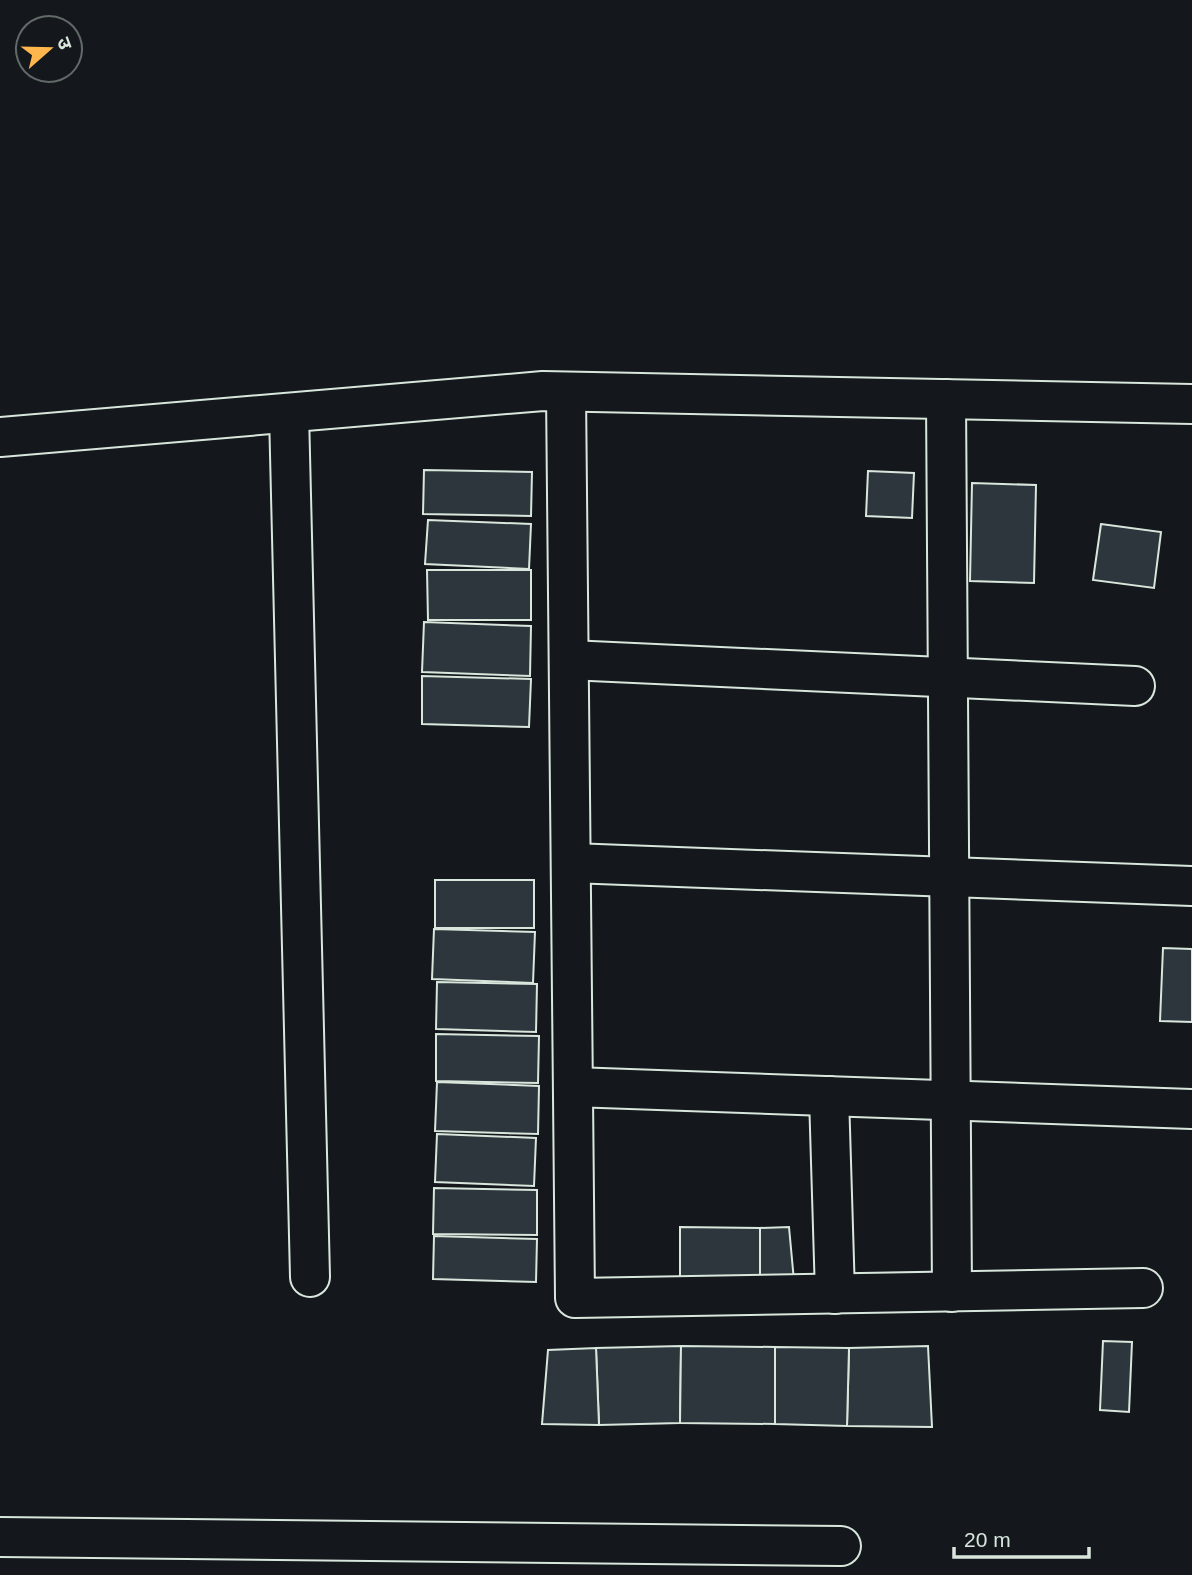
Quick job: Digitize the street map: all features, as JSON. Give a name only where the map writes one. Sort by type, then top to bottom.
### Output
[{"type":"street","points":[[566,392],[575,1298],[1143,1289]]},
{"type":"street","points":[[0,437],[566,392],[1192,404]]},
{"type":"street","points":[[946,400],[952,1292]]},
{"type":"street","points":[[289,413],[310,1277]]},
{"type":"street","points":[[569,660],[1135,686]]},
{"type":"street","points":[[571,863],[1192,886]]},
{"type":"street","points":[[573,1087],[1192,1109]]},
{"type":"street","points":[[829,1096],[835,1294]]},
{"type":"street","points":[[0,1537],[841,1546]]},
{"type":"building","points":[[424,470],[532,472],[531,516],[423,514]]},
{"type":"building","points":[[868,471],[914,473],[912,518],[866,516]]},
{"type":"building","points":[[972,483],[1036,485],[1034,583],[970,581]]},
{"type":"building","points":[[428,520],[531,524],[529,569],[425,564]]},
{"type":"building","points":[[1101,524],[1161,532],[1154,588],[1093,580]]},
{"type":"building","points":[[427,570],[531,570],[531,620],[428,620]]},
{"type":"building","points":[[424,622],[531,626],[530,676],[422,672]]},
{"type":"building","points":[[422,676],[531,679],[529,727],[422,724]]},
{"type":"building","points":[[435,880],[534,880],[534,928],[435,928]]},
{"type":"building","points":[[434,929],[535,932],[533,983],[432,979]]},
{"type":"building","points":[[1163,948],[1192,949],[1192,1022],[1160,1021]]},
{"type":"building","points":[[437,982],[537,984],[536,1032],[436,1029]]},
{"type":"building","points":[[436,1034],[539,1036],[538,1083],[436,1081]]},
{"type":"building","points":[[437,1082],[539,1086],[538,1134],[435,1131]]},
{"type":"building","points":[[437,1134],[536,1138],[534,1186],[435,1182]]},
{"type":"building","points":[[434,1188],[537,1190],[537,1235],[433,1234]]},
{"type":"building","points":[[680,1227],[760,1228],[760,1281],[680,1280]]},
{"type":"building","points":[[789,1227],[794,1281],[760,1281],[760,1228]]},
{"type":"building","points":[[434,1236],[537,1239],[536,1282],[433,1279]]},
{"type":"building","points":[[1103,1341],[1132,1342],[1129,1412],[1100,1410]]},
{"type":"building","points":[[681,1346],[680,1423],[599,1425],[596,1348]]},
{"type":"building","points":[[681,1346],[775,1347],[775,1424],[680,1423]]},
{"type":"building","points":[[928,1346],[932,1427],[847,1426],[849,1348]]},
{"type":"building","points":[[775,1347],[849,1348],[847,1426],[775,1424]]},
{"type":"building","points":[[596,1348],[599,1425],[542,1424],[548,1350]]}]
